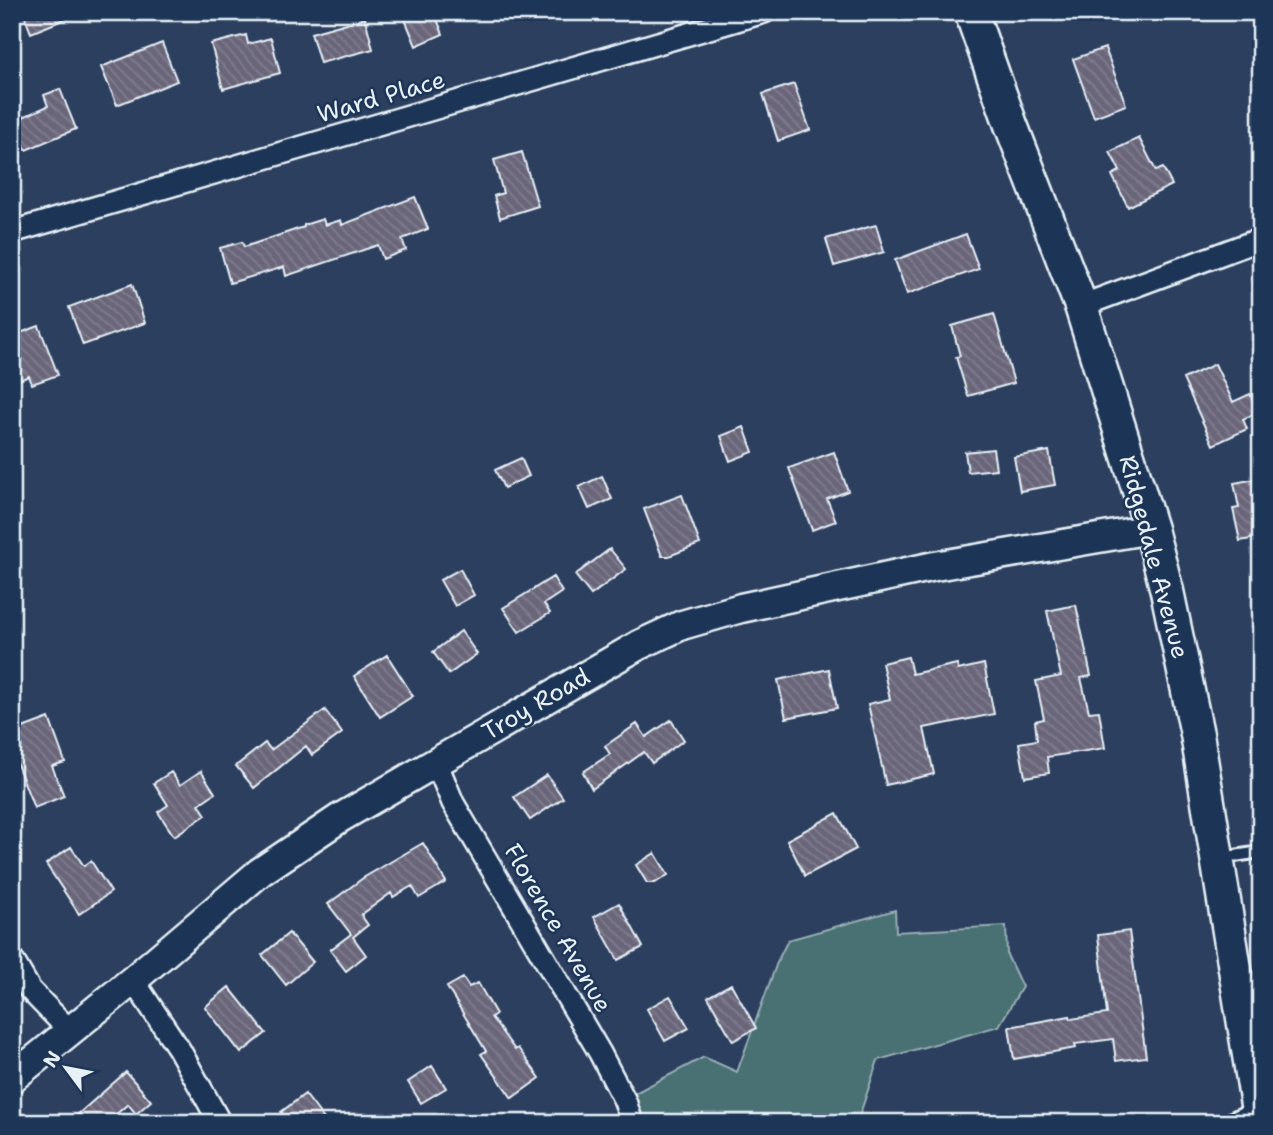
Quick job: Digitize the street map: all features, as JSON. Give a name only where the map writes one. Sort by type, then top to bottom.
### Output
[{"type":"main road","name":"Ridgedale Avenue","points":[[971,12],[1011,125],[1081,306],[1151,529],[1194,721],[1259,1111]]},
{"type":"street","name":"Ward Place","points":[[12,232],[764,12]]},
{"type":"street","points":[[1081,306],[1261,239]]},
{"type":"street","name":"Troy Road","points":[[12,1078],[133,981],[260,872],[340,818],[639,645],[682,625],[718,614],[935,566],[1151,529]]},
{"type":"street","name":"Florence Avenue","points":[[436,762],[453,803],[600,1053],[625,1101],[632,1123]]},
{"type":"street","points":[[12,959],[30,990],[71,1032]]},
{"type":"street","points":[[133,981],[178,1049],[220,1123]]},
{"type":"lane","points":[[1218,859],[1261,852]]},
{"type":"lane","points":[[1221,1123],[1259,1111]]},
{"type":"green space","points":[[895,910],[896,932],[1006,926],[1007,955],[1022,987],[999,1026],[878,1060],[857,1123],[644,1123],[635,1093],[704,1057],[737,1072],[778,960],[788,940]]},
{"type":"building","points":[[23,12],[80,12],[80,13],[31,33]]},
{"type":"building","points":[[402,12],[434,12],[443,34],[416,46]]},
{"type":"building","points":[[365,18],[373,49],[320,63],[311,33]]},
{"type":"building","points":[[246,35],[248,44],[271,38],[280,73],[223,89],[211,44]]},
{"type":"building","points":[[162,43],[177,81],[117,105],[101,67]]},
{"type":"building","points":[[1105,48],[1126,105],[1094,117],[1073,59]]},
{"type":"building","points":[[794,84],[810,130],[778,141],[763,94]]},
{"type":"building","points":[[60,89],[76,129],[26,150],[14,121],[48,106],[44,95]]},
{"type":"building","points":[[1139,138],[1156,171],[1163,168],[1172,185],[1128,207],[1112,175],[1120,171],[1110,152]]},
{"type":"building","points":[[522,152],[538,206],[500,218],[494,196],[503,193],[494,160]]},
{"type":"building","points":[[415,197],[428,229],[402,239],[406,250],[383,259],[378,245],[286,276],[284,267],[230,283],[220,248],[242,242],[244,247],[323,219],[325,225],[341,220],[342,225]]},
{"type":"building","points":[[876,225],[884,252],[834,266],[826,239]]},
{"type":"building","points":[[966,234],[979,269],[907,294],[895,260]]},
{"type":"building","points":[[132,284],[145,323],[83,345],[69,307]]},
{"type":"building","points":[[994,314],[1014,383],[968,396],[956,357],[960,356],[952,326]]},
{"type":"building","points":[[39,326],[58,375],[32,384],[29,376],[12,383],[12,336]]},
{"type":"building","points":[[1215,364],[1233,402],[1250,394],[1258,412],[1243,419],[1247,429],[1213,445],[1183,379]]},
{"type":"building","points":[[744,427],[753,452],[730,461],[721,436]]},
{"type":"building","points":[[993,449],[996,469],[968,472],[965,452]]},
{"type":"building","points":[[1049,451],[1055,485],[1020,491],[1014,457]]},
{"type":"building","points":[[834,452],[848,491],[827,499],[836,521],[812,530],[789,468]]},
{"type":"building","points":[[521,458],[529,476],[504,488],[495,470]]},
{"type":"building","points":[[602,476],[612,499],[589,509],[579,487]]},
{"type":"building","points":[[1261,478],[1261,537],[1240,541],[1233,509],[1239,508],[1234,483]]},
{"type":"building","points":[[682,495],[700,544],[669,556],[662,556],[644,509]]},
{"type":"building","points":[[610,549],[626,569],[591,595],[575,575]]},
{"type":"building","points":[[460,569],[474,595],[455,606],[440,580]]},
{"type":"building","points":[[553,577],[562,592],[544,604],[550,613],[519,632],[503,608]]},
{"type":"building","points":[[1076,605],[1091,676],[1081,678],[1089,712],[1099,711],[1105,748],[1047,757],[1049,773],[1025,777],[1019,743],[1037,740],[1035,721],[1044,719],[1036,681],[1061,676],[1047,611]]},
{"type":"building","points":[[461,631],[477,654],[449,674],[433,652]]},
{"type":"building","points":[[387,655],[413,696],[380,717],[354,676]]},
{"type":"building","points":[[908,657],[912,674],[957,664],[958,670],[984,664],[994,714],[924,728],[934,774],[886,785],[868,704],[890,699],[882,663]]},
{"type":"building","points":[[829,669],[837,708],[786,718],[778,680]]},
{"type":"building","points":[[325,710],[342,733],[312,755],[306,746],[254,788],[236,766],[265,743],[271,750]]},
{"type":"building","points":[[49,718],[65,762],[52,766],[64,796],[34,808],[12,751],[12,732]]},
{"type":"building","points":[[671,720],[684,740],[652,763],[644,752],[592,789],[583,772],[610,754],[605,746],[637,724],[646,737]]},
{"type":"building","points":[[201,771],[215,793],[199,804],[206,815],[174,836],[158,812],[168,805],[154,783],[171,772],[180,785]]},
{"type":"building","points":[[547,775],[563,798],[530,820],[514,797]]},
{"type":"building","points":[[837,813],[856,849],[805,876],[787,840]]},
{"type":"building","points":[[423,843],[446,882],[419,898],[412,886],[393,897],[391,893],[361,915],[368,925],[353,937],[366,955],[346,971],[330,950],[351,934],[328,904],[363,878]]},
{"type":"building","points":[[71,847],[84,866],[91,861],[111,892],[79,914],[46,864]]},
{"type":"building","points":[[655,853],[668,875],[655,883],[647,883],[636,865]]},
{"type":"building","points":[[619,903],[643,947],[618,960],[594,917]]},
{"type":"building","points":[[1129,931],[1146,1057],[1116,1061],[1113,1039],[1075,1044],[1076,1048],[1014,1059],[1009,1027],[1070,1016],[1071,1019],[1107,1014],[1098,935]]},
{"type":"building","points":[[289,933],[313,962],[286,985],[262,955]]},
{"type":"building","points":[[463,978],[469,987],[478,983],[496,1014],[491,1017],[540,1078],[512,1098],[481,1054],[486,1051],[447,987]]},
{"type":"building","points":[[731,984],[756,1028],[733,1041],[708,997]]},
{"type":"building","points":[[229,987],[266,1033],[241,1053],[205,1007]]},
{"type":"building","points":[[670,996],[689,1028],[665,1041],[647,1009]]},
{"type":"building","points":[[432,1066],[446,1088],[421,1103],[408,1082]]},
{"type":"building","points":[[126,1072],[151,1101],[136,1114],[128,1104],[106,1123],[68,1123]]},
{"type":"building","points":[[305,1094],[327,1123],[288,1123],[281,1112]]}]
